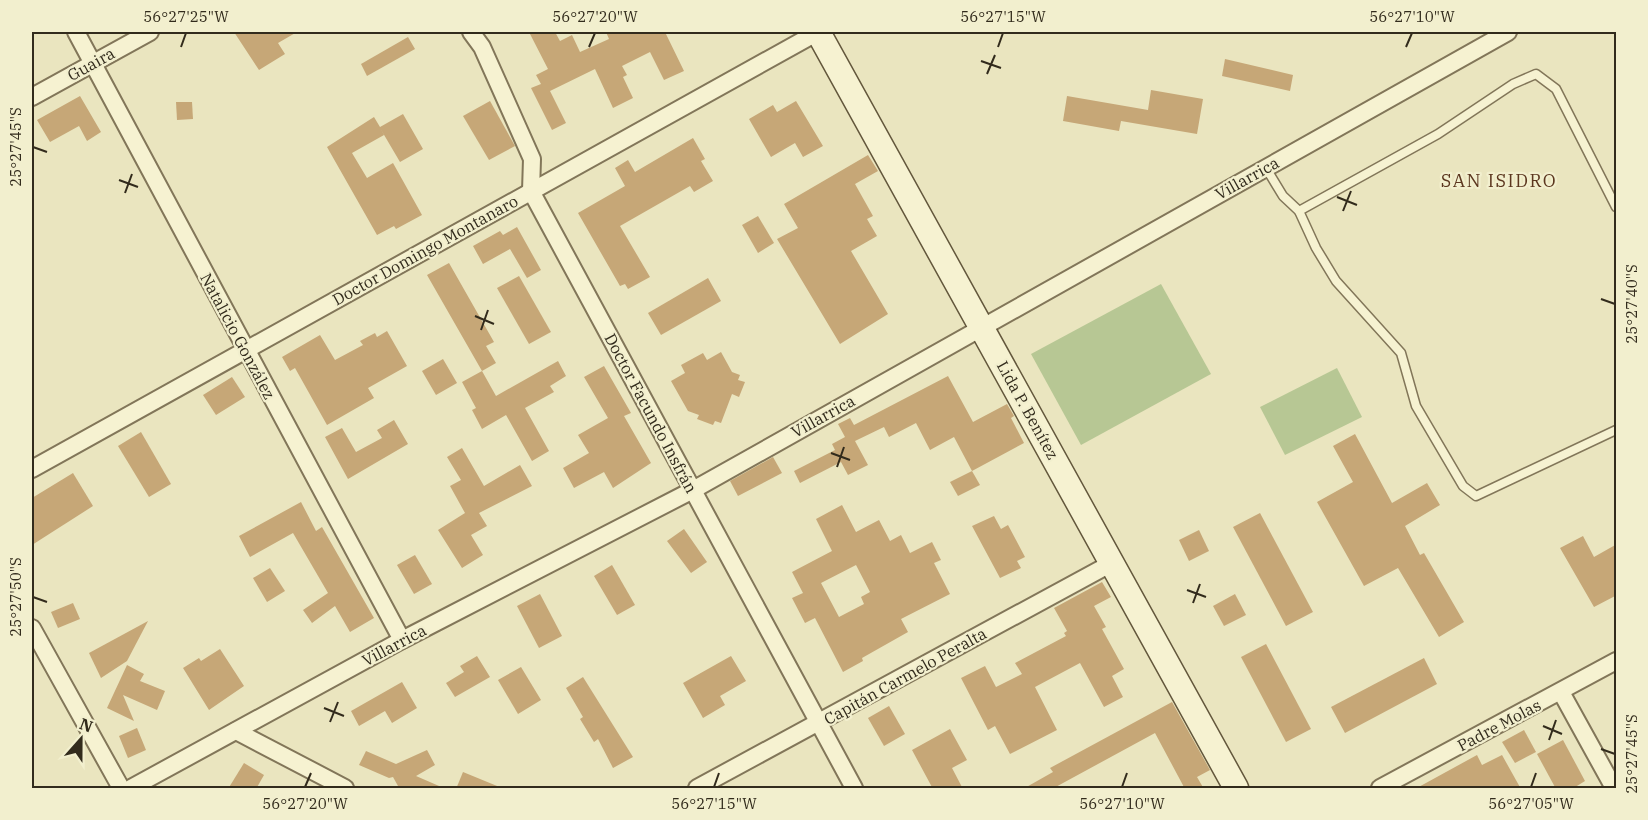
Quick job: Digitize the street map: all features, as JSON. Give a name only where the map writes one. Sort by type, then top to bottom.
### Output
[{"type":"street","name":"Natalicio González","points":[[76,32],[245,351],[402,640]]},
{"type":"street","name":"Guaira","points":[[32,97],[150,32]]},
{"type":"street","points":[[471,32],[482,47],[532,159],[531,191]]},
{"type":"street","name":"Doctor Domingo Montanaro","points":[[32,469],[818,32]]},
{"type":"street","name":"Lida P. Benítez","points":[[818,32],[1236,789]]},
{"type":"street","name":"Villarrica","points":[[131,789],[402,640],[693,490],[1508,32]]},
{"type":"street","name":"Doctor Facundo Insfrán","points":[[531,191],[854,789]]},
{"type":"street","name":"Capitán Carmelo Peralta","points":[[697,789],[1112,563]]},
{"type":"street","points":[[32,628],[122,789]]},
{"type":"street","name":"Padre Molas","points":[[1380,789],[1617,661]]},
{"type":"street","points":[[1561,692],[1614,789]]},
{"type":"street","points":[[236,731],[345,789]]},
{"type":"lane","points":[[1299,212],[1438,134],[1513,84],[1536,74],[1556,89],[1617,207]]},
{"type":"lane","points":[[1266,168],[1283,196],[1299,212],[1316,248],[1336,281],[1401,353],[1416,406],[1463,486],[1476,496],[1617,430]]},
{"type":"green space","points":[[1161,284],[1211,374],[1081,445],[1031,354]]},
{"type":"green space","points":[[1337,368],[1362,417],[1285,455],[1260,407]]},
{"type":"building","points":[[234,32],[297,32],[278,43],[285,54],[259,70]]},
{"type":"building","points":[[529,32],[555,32],[560,41],[572,35],[580,52],[609,39],[606,32],[665,32],[684,71],[664,80],[650,52],[622,66],[627,75],[623,77],[633,98],[613,108],[595,69],[550,91],[566,123],[552,130],[531,88],[541,84],[536,75],[548,69]]},
{"type":"building","points":[[408,37],[415,49],[367,76],[361,64]]},
{"type":"building","points":[[1225,59],[1293,75],[1290,91],[1222,76]]},
{"type":"building","points":[[1151,90],[1203,99],[1197,134],[1121,121],[1119,131],[1063,121],[1067,96],[1148,110]]},
{"type":"building","points":[[80,96],[101,132],[87,141],[79,126],[50,142],[37,120]]},
{"type":"building","points":[[490,101],[515,146],[489,160],[463,116]]},
{"type":"building","points":[[796,101],[823,146],[803,157],[795,143],[771,157],[749,119],[773,105],[777,112]]},
{"type":"building","points":[[176,102],[192,102],[193,119],[177,120]]},
{"type":"building","points":[[403,114],[423,149],[400,162],[380,128],[384,135],[352,153],[367,178],[393,163],[422,215],[396,229],[394,226],[377,235],[327,147],[374,117],[380,127]]},
{"type":"building","points":[[693,138],[705,159],[701,161],[713,181],[694,192],[690,186],[620,226],[650,277],[628,289],[625,284],[620,286],[578,213],[625,186],[615,168],[628,160],[635,172]]},
{"type":"building","points":[[868,155],[878,171],[855,184],[873,216],[867,219],[877,236],[851,251],[888,314],[840,344],[777,239],[798,228],[784,204]]},
{"type":"building","points":[[758,216],[774,243],[758,253],[742,225]]},
{"type":"building","points":[[517,227],[541,270],[527,278],[510,249],[483,264],[473,246],[500,231],[503,235]]},
{"type":"building","points":[[449,263],[494,342],[486,346],[496,363],[482,371],[427,275]]},
{"type":"building","points":[[519,276],[551,332],[529,344],[497,288]]},
{"type":"building","points":[[708,278],[721,301],[661,335],[648,313]]},
{"type":"building","points":[[387,331],[407,366],[368,388],[374,398],[327,425],[295,368],[290,371],[282,357],[320,335],[335,360],[363,345],[360,341],[375,333],[377,337]]},
{"type":"building","points":[[721,352],[732,372],[740,375],[738,380],[745,382],[739,397],[732,394],[721,423],[715,421],[713,425],[697,419],[699,415],[688,411],[671,381],[685,373],[681,365],[703,353],[707,360]]},
{"type":"building","points":[[443,359],[457,383],[436,395],[422,371]]},
{"type":"building","points":[[558,361],[566,376],[550,386],[554,392],[525,408],[549,451],[532,461],[506,415],[482,429],[472,410],[476,408],[462,382],[482,371],[496,396]]},
{"type":"building","points":[[604,366],[631,413],[624,416],[651,463],[613,488],[604,472],[574,488],[563,468],[589,453],[578,435],[608,418],[584,377]]},
{"type":"building","points":[[948,376],[973,422],[1007,404],[1014,416],[1011,418],[1024,443],[972,471],[954,437],[930,450],[916,423],[889,437],[884,427],[855,441],[868,465],[848,475],[841,462],[800,483],[794,471],[835,450],[832,444],[845,437],[838,424],[850,418],[854,425]]},
{"type":"building","points":[[232,377],[245,397],[216,415],[203,395]]},
{"type":"building","points":[[394,420],[408,444],[348,479],[325,437],[342,428],[356,452],[382,438],[377,430]]},
{"type":"building","points":[[141,432],[171,484],[149,497],[118,446]]},
{"type":"building","points":[[1355,434],[1392,503],[1427,483],[1440,505],[1405,526],[1420,555],[1424,553],[1464,622],[1439,637],[1398,568],[1364,586],[1317,502],[1353,482],[1333,446]]},
{"type":"building","points":[[462,448],[484,486],[520,465],[532,486],[479,513],[487,526],[471,535],[483,555],[462,568],[438,530],[465,513],[450,486],[461,480],[447,457]]},
{"type":"building","points":[[773,457],[782,473],[738,496],[730,481]]},
{"type":"building","points":[[972,471],[980,485],[958,496],[950,482]]},
{"type":"building","points":[[73,473],[93,506],[32,545],[32,498]]},
{"type":"building","points":[[301,502],[316,531],[322,527],[374,618],[350,632],[335,606],[312,623],[303,610],[328,593],[293,533],[250,557],[239,536]]},
{"type":"building","points":[[842,505],[856,532],[879,520],[890,541],[901,535],[910,553],[932,542],[941,560],[934,563],[950,594],[901,619],[908,632],[862,658],[863,661],[843,672],[815,618],[805,623],[792,598],[803,593],[792,572],[832,551],[816,519]],"holes":[[[856,565],[870,592],[861,597],[864,604],[839,617],[821,583]]]},
{"type":"building","points":[[1260,513],[1313,612],[1286,626],[1233,527]]},
{"type":"building","points":[[994,516],[1001,529],[1008,525],[1025,557],[1017,561],[1021,568],[1000,578],[972,526]]},
{"type":"building","points":[[684,529],[707,562],[691,573],[667,541]]},
{"type":"building","points":[[1199,530],[1209,551],[1189,561],[1179,540]]},
{"type":"building","points":[[1583,536],[1594,557],[1617,544],[1617,595],[1594,607],[1560,548]]},
{"type":"building","points":[[415,555],[432,584],[414,594],[397,565]]},
{"type":"building","points":[[612,565],[635,605],[617,615],[594,576]]},
{"type":"building","points":[[270,568],[285,591],[267,602],[253,578]]},
{"type":"building","points":[[1102,582],[1111,597],[1094,606],[1106,627],[1102,629],[1124,669],[1112,676],[1123,697],[1104,707],[1080,663],[1035,687],[1057,730],[1010,754],[995,726],[988,730],[961,678],[985,666],[996,687],[1022,674],[1015,663],[1066,636],[1064,633],[1067,631],[1054,608]]},
{"type":"building","points":[[540,594],[562,636],[539,648],[517,606]]},
{"type":"building","points":[[1235,594],[1246,615],[1224,626],[1213,606]]},
{"type":"building","points":[[73,603],[80,619],[58,628],[51,612]]},
{"type":"building","points":[[148,621],[127,661],[101,678],[89,653]]},
{"type":"building","points":[[1266,644],[1311,729],[1286,742],[1241,657]]},
{"type":"building","points":[[220,649],[244,686],[209,710],[183,668],[199,658],[201,661]]},
{"type":"building","points":[[477,656],[490,677],[455,697],[446,683],[464,672],[460,666]]},
{"type":"building","points":[[731,656],[746,681],[720,696],[725,705],[703,718],[683,683]]},
{"type":"building","points":[[1424,658],[1437,684],[1345,733],[1331,707]]},
{"type":"building","points":[[127,665],[144,674],[140,681],[165,691],[157,710],[123,695],[134,721],[107,708]]},
{"type":"building","points":[[521,667],[541,700],[518,714],[498,680]]},
{"type":"building","points":[[583,677],[633,757],[613,768],[598,739],[594,742],[580,719],[583,717],[566,688]]},
{"type":"building","points":[[402,682],[417,708],[392,723],[385,711],[359,726],[351,711]]},
{"type":"building","points":[[1172,702],[1210,770],[1197,777],[1204,789],[1185,789],[1155,733],[1052,789],[1023,789],[1053,772],[1050,768]]},
{"type":"building","points":[[889,706],[905,734],[884,746],[868,718]]},
{"type":"building","points":[[137,728],[146,750],[128,758],[119,736]]},
{"type":"building","points":[[950,729],[967,760],[952,768],[963,789],[933,789],[912,750]]},
{"type":"building","points":[[1524,730],[1536,752],[1515,763],[1502,742]]},
{"type":"building","points":[[1563,740],[1585,781],[1572,789],[1556,789],[1537,754]]},
{"type":"building","points":[[427,750],[435,765],[416,776],[446,789],[408,789],[398,786],[393,777],[389,778],[359,765],[366,751],[396,764]]},
{"type":"building","points":[[1477,755],[1482,765],[1502,755],[1521,789],[1415,789]]},
{"type":"building","points":[[244,763],[264,775],[256,789],[228,789]]},
{"type":"building","points":[[463,772],[502,788],[502,789],[456,789]]},
{"type":"district","name":"SAN ISIDRO","points":[[1499,181]]}]
